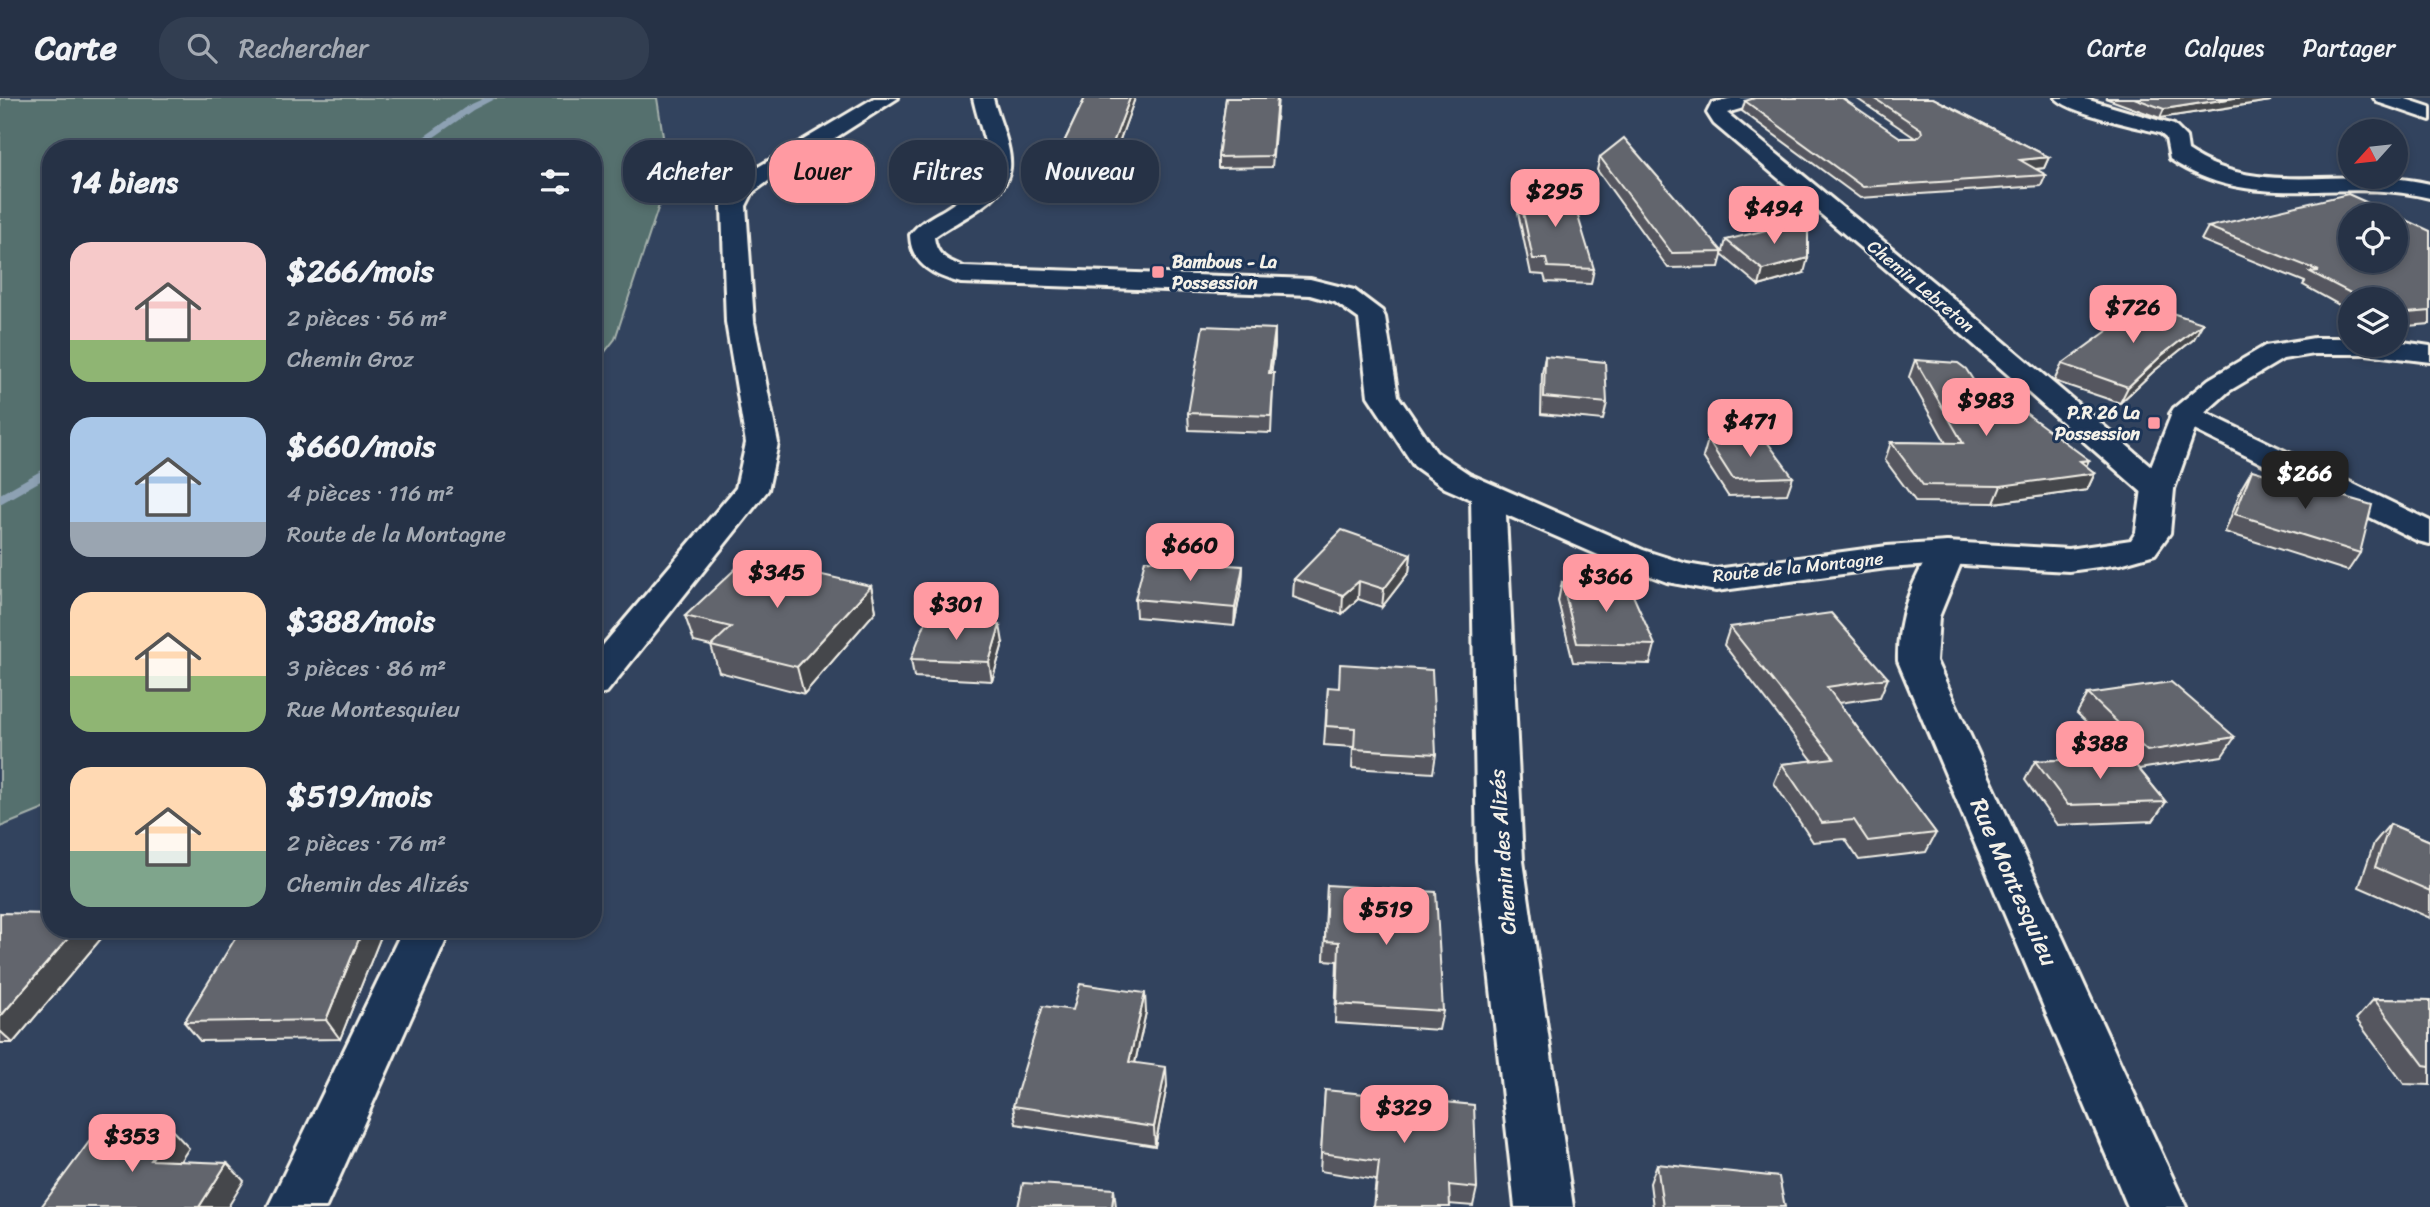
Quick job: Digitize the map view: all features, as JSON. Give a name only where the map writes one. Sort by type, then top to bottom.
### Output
[{"type":"street","points":[[602,672],[752,490],[762,443],[740,322],[734,206],[744,188],[766,172],[888,98]]},
{"type":"street","name":"Route de la Montagne","points":[[983,98],[999,166],[997,179],[986,192],[934,224],[922,235],[922,245],[931,262],[961,275],[1310,287],[1332,291],[1351,299],[1372,317],[1382,396],[1425,459],[1457,481],[1488,495],[1631,557],[1680,574],[1716,580],[1839,562],[1947,554],[2068,560],[2143,547],[2153,534],[2158,489],[2185,414],[2219,385],[2275,352],[2314,346],[2366,346],[2430,354]]},
{"type":"street","name":"Chemin Lebreton","points":[[1756,98],[1728,103],[1719,107],[1717,113],[1721,120],[1940,301],[2158,489]]},
{"type":"street","points":[[2066,98],[2084,106],[2167,129],[2176,134],[2178,154],[2187,162],[2217,175],[2268,184],[2393,183],[2430,191]]},
{"type":"street","points":[[2384,98],[2430,114]]},
{"type":"street","points":[[2185,414],[2430,534]]},
{"type":"street","name":"Chemin des Alizés","points":[[1488,495],[1500,861],[1544,1207]]},
{"type":"street","name":"Rue Montesquieu","points":[[1947,554],[1919,612],[1915,634],[1917,661],[2157,1207]]},
{"type":"street","points":[[297,1207],[423,938]]},
{"type":"green space","points":[[0,98],[657,98],[664,140],[623,140],[623,203],[660,203],[615,339],[602,356],[602,140],[42,140],[42,810],[0,827]]},
{"type":"building","points":[[1085,98],[1130,98],[1114,140],[1065,140]]},
{"type":"building","points":[[1226,98],[1277,98],[1272,156],[1218,157]]},
{"type":"building","points":[[1755,98],[1842,98],[1901,138],[1917,138],[1922,133],[1921,129],[1874,98],[1933,98],[2049,157],[2020,160],[2046,175],[1863,187],[1745,101]]},
{"type":"building","points":[[2134,98],[2234,98],[2164,109]]},
{"type":"building","points":[[1624,138],[1723,252],[1672,253],[1600,157]]},
{"type":"building","points":[[1518,189],[1570,190],[1594,269],[1548,267],[1546,259],[1533,259]]},
{"type":"building","points":[[2348,194],[2368,203],[2338,203],[2338,273],[2408,273],[2408,221],[2430,231],[2430,311],[2408,313],[2408,287],[2339,287],[2310,272],[2319,271],[2208,227]]},
{"type":"building","points":[[1790,224],[1808,232],[1808,258],[1763,270],[1726,240]]},
{"type":"building","points":[[2144,304],[2203,323],[2162,355],[2128,387],[2062,364]]},
{"type":"building","points":[[1203,326],[1275,329],[1269,373],[1274,373],[1271,416],[1188,413]]},
{"type":"building","points":[[1545,356],[1605,362],[1607,403],[1544,397]]},
{"type":"building","points":[[1915,360],[1958,363],[1966,369],[1975,383],[1985,383],[2089,460],[2080,461],[2095,473],[2001,486],[1923,485],[1891,442],[1963,443]]},
{"type":"building","points":[[1765,439],[1793,477],[1733,479],[1708,440]]},
{"type":"building","points":[[2252,470],[2372,505],[2360,553],[2235,514]]},
{"type":"building","points":[[1342,530],[1411,554],[1384,589],[1359,581],[1343,595],[1294,579]]},
{"type":"building","points":[[747,558],[871,586],[797,667],[711,646],[731,627],[685,616]]},
{"type":"building","points":[[1145,560],[1243,566],[1235,608],[1135,599]]},
{"type":"building","points":[[1562,582],[1628,584],[1655,645],[1577,643]]},
{"type":"building","points":[[1831,613],[1888,678],[1827,687],[1936,833],[1868,841],[1854,820],[1822,823],[1782,764],[1834,758],[1730,627]]},
{"type":"building","points":[[926,621],[1000,625],[989,662],[911,659]]},
{"type":"building","points":[[1340,664],[1432,670],[1436,754],[1354,749],[1355,728],[1326,726],[1328,687],[1339,688]]},
{"type":"building","points":[[2171,682],[2235,737],[2147,751],[2088,694]]},
{"type":"building","points":[[2129,757],[2166,802],[2068,805],[2035,761]]},
{"type":"building","points":[[2390,824],[2430,841],[2430,891],[2375,867]]},
{"type":"building","points":[[1327,885],[1436,892],[1443,1011],[1337,1004],[1339,942],[1325,941]]},
{"type":"building","points":[[0,913],[42,914],[42,938],[68,938],[0,1017]]},
{"type":"building","points":[[235,938],[359,938],[326,1020],[184,1022]]},
{"type":"building","points":[[1080,984],[1145,993],[1129,1062],[1166,1067],[1154,1127],[1013,1106],[1043,1006],[1073,1010]]},
{"type":"building","points":[[2374,999],[2430,1000],[2430,1066],[2424,1065]]},
{"type":"building","points":[[1325,1090],[1474,1105],[1477,1188],[1449,1185],[1450,1207],[1374,1207],[1379,1161],[1321,1153]]},
{"type":"building","points":[[100,1127],[172,1130],[151,1160],[227,1163],[199,1207],[41,1207]]},
{"type":"building","points":[[1657,1164],[1779,1177],[1785,1207],[1663,1207]]},
{"type":"building","points":[[1023,1183],[1114,1189],[1112,1207],[1018,1207]]},
{"type":"waterway","points":[[424,140],[470,108],[492,98]]},
{"type":"waterway","points":[[0,500],[42,474]]},
{"type":"place","name":"Bambous - La Possession","points":[[1158,272]]},
{"type":"place","name":"P.R 26 La Possession","points":[[2154,423]]}]
